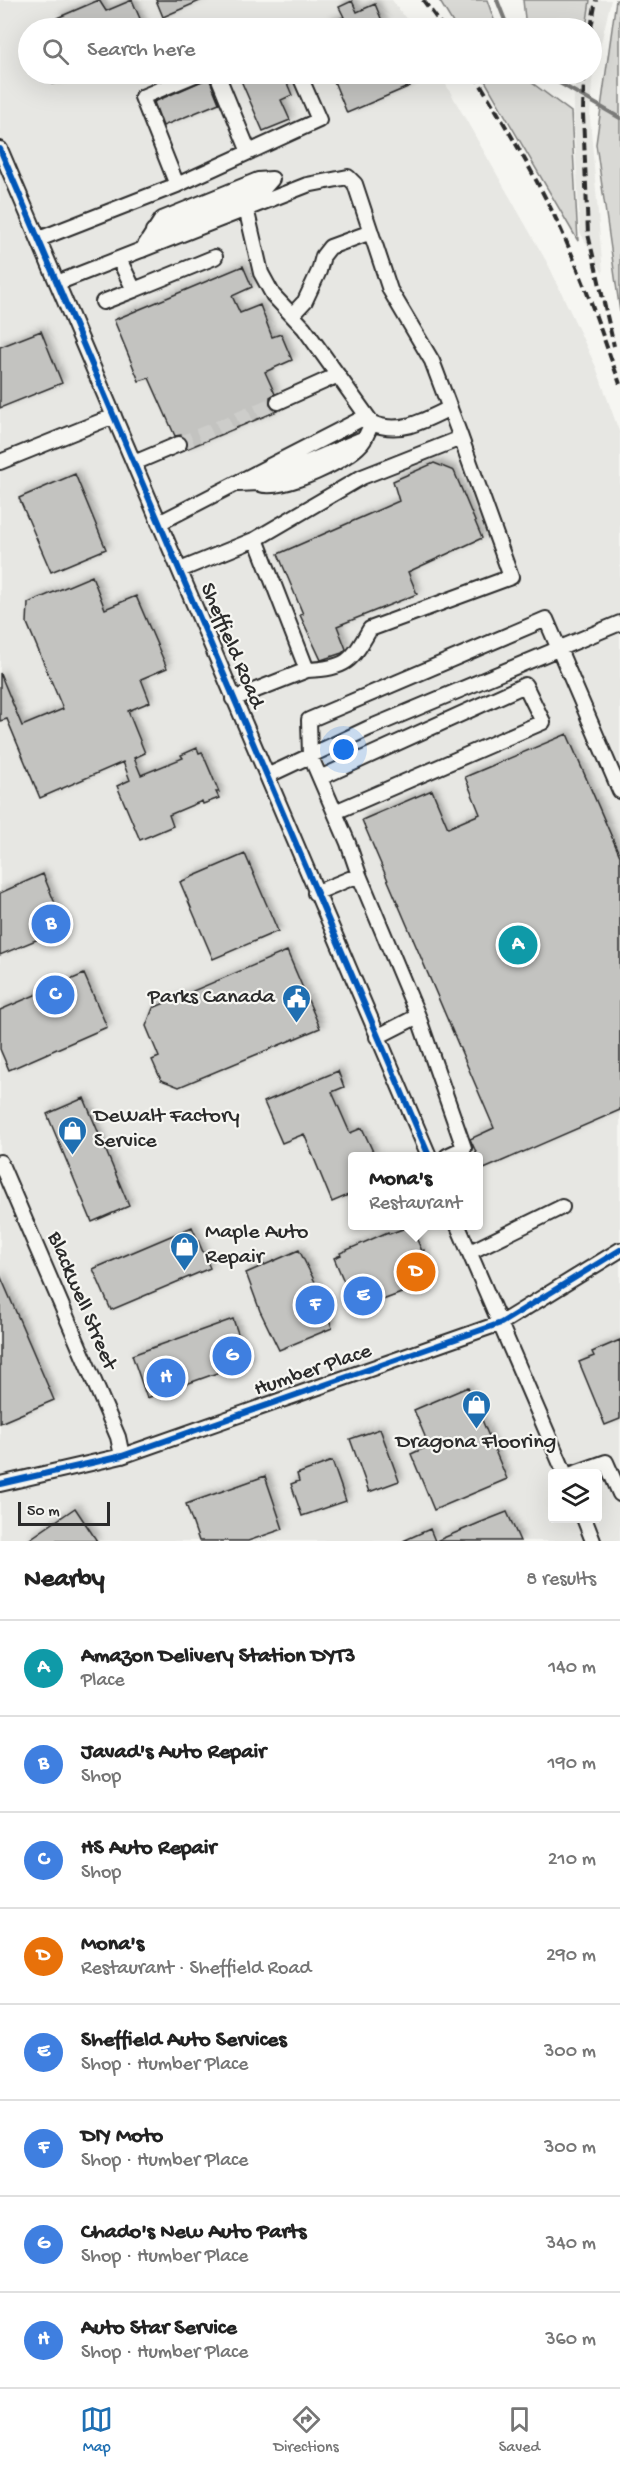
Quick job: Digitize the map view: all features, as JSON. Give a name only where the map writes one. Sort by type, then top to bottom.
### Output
[{"type":"street","points":[[173,84],[142,97],[177,185]]},
{"type":"street","points":[[221,84],[249,152]]},
{"type":"street","points":[[39,239],[177,185],[319,120],[303,84]]},
{"type":"street","name":"Sheffield Road","points":[[0,149],[427,1152]]},
{"type":"street","points":[[57,283],[307,185],[348,177],[355,184],[390,290],[432,361],[511,577],[370,629],[353,658],[329,669],[307,670],[233,699]]},
{"type":"street","points":[[142,250],[162,219],[258,180],[272,179],[307,185]]},
{"type":"street","points":[[246,208],[261,273],[273,295],[292,315],[369,420],[385,429],[415,425],[450,408]]},
{"type":"street","points":[[292,315],[305,301],[319,271],[323,256],[330,247],[371,232]]},
{"type":"street","points":[[103,302],[215,257]]},
{"type":"street","points":[[119,259],[134,290]]},
{"type":"street","points":[[278,402],[338,375]]},
{"type":"street","points":[[0,462],[114,416]]},
{"type":"street","points":[[232,484],[259,483],[365,438],[369,420]]},
{"type":"street","points":[[159,523],[232,484],[369,420]]},
{"type":"street","points":[[180,570],[256,539],[362,477],[461,438]]},
{"type":"street","points":[[134,464],[179,444]]},
{"type":"street","points":[[256,539],[307,670]]},
{"type":"street","points":[[456,1152],[464,1148],[418,1016],[310,755],[309,720],[546,619],[620,791]]},
{"type":"street","points":[[267,776],[310,755],[620,623]]},
{"type":"street","points":[[321,777],[525,685],[543,722],[335,812]]},
{"type":"street","points":[[315,893],[359,875]]},
{"type":"street","points":[[377,1037],[418,1016]]},
{"type":"street","name":"Blackwell Street","points":[[0,1162],[118,1437],[122,1456]]},
{"type":"street","points":[[470,1252],[562,1207]]},
{"type":"street","points":[[460,1230],[563,1469]]},
{"type":"street","name":"Humber Place","points":[[0,1485],[122,1456],[501,1323],[620,1251]]},
{"type":"street","points":[[584,1469],[606,1462],[620,1494]]},
{"type":"street","points":[[586,1523],[593,1541]]},
{"type":"shaded area","points":[[0,0],[392,0],[406,18],[18,18],[18,84],[446,84],[549,266],[596,367],[620,434],[620,1541],[0,1541]]},
{"type":"shaded area","points":[[439,0],[487,0],[493,18],[450,18]]},
{"type":"shaded area","points":[[523,0],[590,0],[587,18],[525,18]]},
{"type":"shaded area","points":[[588,0],[611,0],[602,39],[602,18],[585,18]]},
{"type":"shaded area","points":[[616,0],[620,0],[620,312],[596,144]]},
{"type":"shaded area","points":[[487,84],[533,84],[571,112],[578,241]]},
{"type":"shaded area","points":[[575,84],[592,84],[590,118],[603,274],[580,232],[573,110]]},
{"type":"building","points":[[99,0],[106,11],[132,0],[140,18],[57,18]]},
{"type":"building","points":[[156,0],[202,0],[163,17]]},
{"type":"building","points":[[352,1],[357,12],[375,4],[381,18],[342,18],[344,17],[339,7]]},
{"type":"building","points":[[195,84],[211,84],[219,103],[163,126],[154,102]]},
{"type":"building","points":[[242,84],[287,84],[292,95],[281,100],[290,120],[263,131]]},
{"type":"building","points":[[335,84],[409,84],[410,86],[347,113]]},
{"type":"building","points":[[243,266],[252,287],[232,296],[240,313],[260,305],[272,337],[281,334],[292,360],[265,372],[275,394],[270,397],[270,405],[277,411],[186,449],[187,440],[181,435],[175,436],[149,378],[139,381],[114,320]]},
{"type":"building","points":[[41,331],[62,383],[0,408],[0,347]]},
{"type":"building","points":[[434,463],[454,471],[482,538],[408,572],[417,594],[337,626],[346,649],[342,653],[321,660],[300,615],[303,614],[278,554],[399,501],[393,481]]},
{"type":"building","points":[[75,474],[106,549],[51,572],[19,498]]},
{"type":"building","points":[[92,576],[105,609],[136,596],[167,668],[141,679],[150,702],[128,711],[145,753],[134,758],[141,775],[183,758],[181,755],[197,748],[199,753],[202,752],[219,792],[216,792],[219,798],[203,804],[202,801],[169,815],[173,826],[140,840],[117,786],[130,780],[123,762],[40,798],[7,719],[0,721],[0,673],[22,726],[63,709],[27,623],[28,603]]},
{"type":"building","points":[[567,734],[620,856],[620,1110],[484,1169],[483,1152],[476,1152],[470,1139],[494,1128],[362,820],[432,790],[448,828],[480,814],[465,777]]},
{"type":"building","points":[[245,854],[278,931],[213,959],[180,882]]},
{"type":"building","points":[[43,874],[65,928],[0,955],[0,893]]},
{"type":"building","points":[[287,951],[320,1028],[179,1087],[161,1080],[152,1060],[159,1057],[146,1026],[153,1008]]},
{"type":"building","points":[[84,974],[107,1027],[9,1070],[0,1049],[0,1010]]},
{"type":"building","points":[[338,1071],[344,1087],[332,1092],[350,1133],[362,1128],[373,1152],[348,1152],[348,1195],[332,1202],[304,1134],[282,1143],[264,1102]]},
{"type":"building","points":[[84,1098],[129,1206],[92,1222],[47,1114]]},
{"type":"building","points":[[192,1227],[210,1268],[111,1310],[93,1269]]},
{"type":"building","points":[[400,1230],[413,1230],[422,1251],[424,1250],[433,1277],[411,1287],[412,1289],[356,1310],[334,1258],[341,1255],[340,1253],[388,1232],[389,1234]]},
{"type":"building","points":[[299,1250],[320,1292],[332,1328],[279,1350],[260,1311],[246,1273]]},
{"type":"building","points":[[0,1275],[54,1400],[0,1423]]},
{"type":"building","points":[[233,1319],[248,1362],[147,1398],[132,1355]]},
{"type":"building","points":[[620,1340],[620,1419],[605,1425],[579,1362],[594,1356],[592,1352]]},
{"type":"building","points":[[468,1387],[507,1479],[434,1510],[411,1454],[429,1446],[414,1410]]},
{"type":"building","points":[[380,1429],[399,1481],[369,1492],[350,1439]]},
{"type":"building","points":[[332,1461],[346,1501],[302,1516],[291,1484],[299,1481],[297,1474]]},
{"type":"building","points":[[265,1476],[283,1529],[248,1541],[199,1541],[186,1504]]},
{"type":"building","points":[[75,1508],[97,1541],[27,1541]]},
{"type":"building","points":[[507,1512],[520,1541],[436,1541],[479,1523]]},
{"type":"building","points":[[430,1529],[435,1541],[403,1541]]},
{"type":"waterway","points":[[497,0],[504,18]]},
{"type":"waterway","points":[[561,84],[620,118]]},
{"type":"tunnel","points":[[179,444],[278,402]]},
{"type":"railway","points":[[423,0],[436,18]]},
{"type":"railway","points":[[593,18],[596,0]]},
{"type":"railway","points":[[480,84],[555,217],[582,279],[620,384]]},
{"type":"railway","points":[[584,84],[588,234],[614,346]]},
{"type":"cycle path","points":[[0,149],[427,1152]]},
{"type":"cycle path","points":[[0,1484],[122,1456],[501,1323],[620,1250]]},
{"type":"place","name":"Javad's Auto Repair","points":[[51,924]]},
{"type":"place","name":"Amazon Delivery Station DYT3","points":[[518,945]]},
{"type":"place","name":"HS Auto Repair","points":[[55,995]]},
{"type":"place","name":"Parks Canada","points":[[296,1024]]},
{"type":"place","name":"DeWalt Factory Service","points":[[73,1156]]},
{"type":"place","name":"Maple Auto Repair","points":[[184,1272]]},
{"type":"place","name":"Mona's","points":[[416,1272]]},
{"type":"place","name":"Sheffield Auto Services","points":[[363,1296]]},
{"type":"place","name":"DIY Moto","points":[[315,1305]]},
{"type":"place","name":"Chado's New Auto Parts","points":[[232,1356]]},
{"type":"place","name":"Auto Star Service","points":[[166,1378]]},
{"type":"place","name":"Dragona Flooring","points":[[476,1430]]}]
